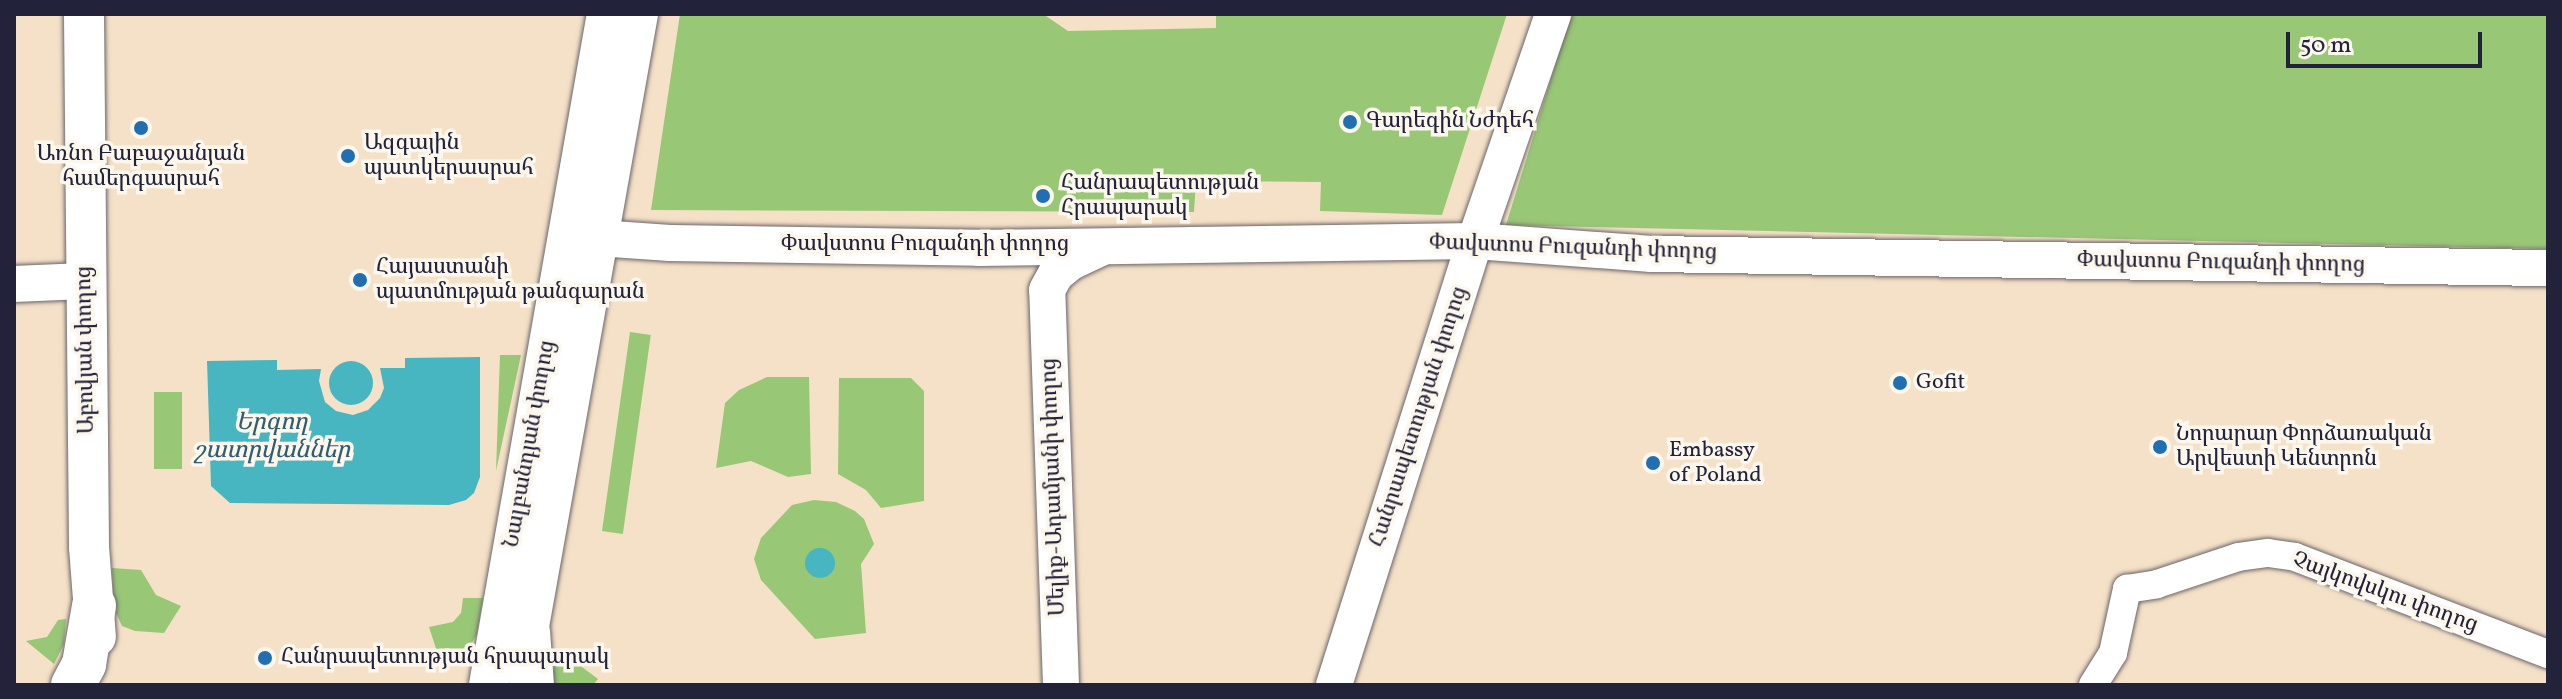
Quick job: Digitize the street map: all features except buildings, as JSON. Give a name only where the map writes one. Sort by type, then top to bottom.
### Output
[{"type":"main road","name":"Աբովյան փողոց","points":[[84,14],[84,281],[95,685]]},
{"type":"main road","name":"Նալբանդյան փողոց","points":[[489,685],[607,14]]},
{"type":"main road","name":"Նալբանդյան փողոց","points":[[524,685],[528,632],[638,14]]},
{"type":"main road","points":[[73,685],[84,664],[94,606]]},
{"type":"main road","points":[[528,632],[532,685]]},
{"type":"street","name":"Հանրապետության փողոց","points":[[1334,685],[1475,241],[1553,14]]},
{"type":"street","name":"Փավստոս Բուզանդի փողոց","points":[[598,238],[670,243],[960,248],[1475,241],[1652,254],[2548,268]]},
{"type":"street","points":[[960,248],[1006,263],[1030,275],[1047,290],[1056,274],[1071,262],[1106,245]]},
{"type":"street","points":[[14,284],[84,281]]},
{"type":"street","name":"Մելիք-Ադամյանի փողոց","points":[[1047,290],[1061,685]]},
{"type":"street","name":"Չայկովսկու փողոց","points":[[2093,685],[2113,653],[2127,589],[2157,584],[2238,557],[2268,553],[2295,557],[2548,654]]},
{"type":"green space","points":[[680,14],[1043,14],[1068,31],[1216,28],[1216,14],[1507,14],[1442,215],[1320,211],[1321,182],[1196,181],[1194,212],[651,210]]},
{"type":"green space","points":[[1571,14],[2548,14],[2548,249],[1506,225]]},
{"type":"green space","points":[[630,332],[651,335],[623,534],[602,531]]},
{"type":"green space","points":[[500,355],[521,355],[496,471]]},
{"type":"green space","points":[[767,377],[809,377],[811,474],[788,477],[751,461],[716,468],[725,403],[739,390]]},
{"type":"green space","points":[[839,378],[911,378],[924,391],[924,501],[881,508],[866,490],[838,474]]},
{"type":"green space","points":[[154,392],[182,392],[182,469],[154,469]]},
{"type":"green space","points":[[814,500],[836,502],[855,511],[864,519],[874,544],[861,564],[866,633],[815,639],[761,580],[754,559],[761,538],[792,505]]},
{"type":"green space","points":[[112,568],[141,570],[156,595],[181,606],[164,633],[135,631],[122,626],[114,609]]},
{"type":"green space","points":[[463,598],[483,598],[477,634],[464,656],[440,661],[429,627],[453,622],[461,613]]},
{"type":"green space","points":[[66,619],[64,644],[54,664],[26,641],[47,637],[58,620]]},
{"type":"green space","points":[[557,654],[566,655],[598,679],[593,685],[550,685]]},
{"type":"water","name":"Երգող շատրվաններ","points":[[480,357],[480,477],[474,493],[466,500],[449,505],[230,503],[211,486],[207,361],[277,360],[277,370],[321,369],[319,381],[325,402],[336,411],[353,415],[368,410],[380,398],[384,388],[380,368],[405,368],[405,358]]},
{"type":"water","points":[[351,361],[366,368],[373,383],[366,398],[351,405],[336,398],[329,383],[336,368]]},
{"type":"water","points":[[820,548],[830,553],[835,563],[830,573],[820,578],[810,573],[805,563],[810,553]]},
{"type":"place","name":"Գարեգին Նժդեհ","points":[[1350,122]]},
{"type":"place","name":"Առնո Բաբաջանյան համերգասրահ","points":[[141,128]]},
{"type":"place","name":"Ազգային պատկերասրահ","points":[[348,156]]},
{"type":"place","name":"Հանրապետության Հրապարակ","points":[[1043,196]]},
{"type":"place","name":"Հայաստանի պատմության թանգարան","points":[[360,280]]},
{"type":"place","name":"Gofit","points":[[1900,383]]},
{"type":"place","name":"Նորարար Փորձառական Արվեստի Կենտրոն","points":[[2160,447]]},
{"type":"place","name":"Embassy of Poland","points":[[1653,463]]},
{"type":"place","name":"Հանրապետության հրապարակ","points":[[265,658]]}]
